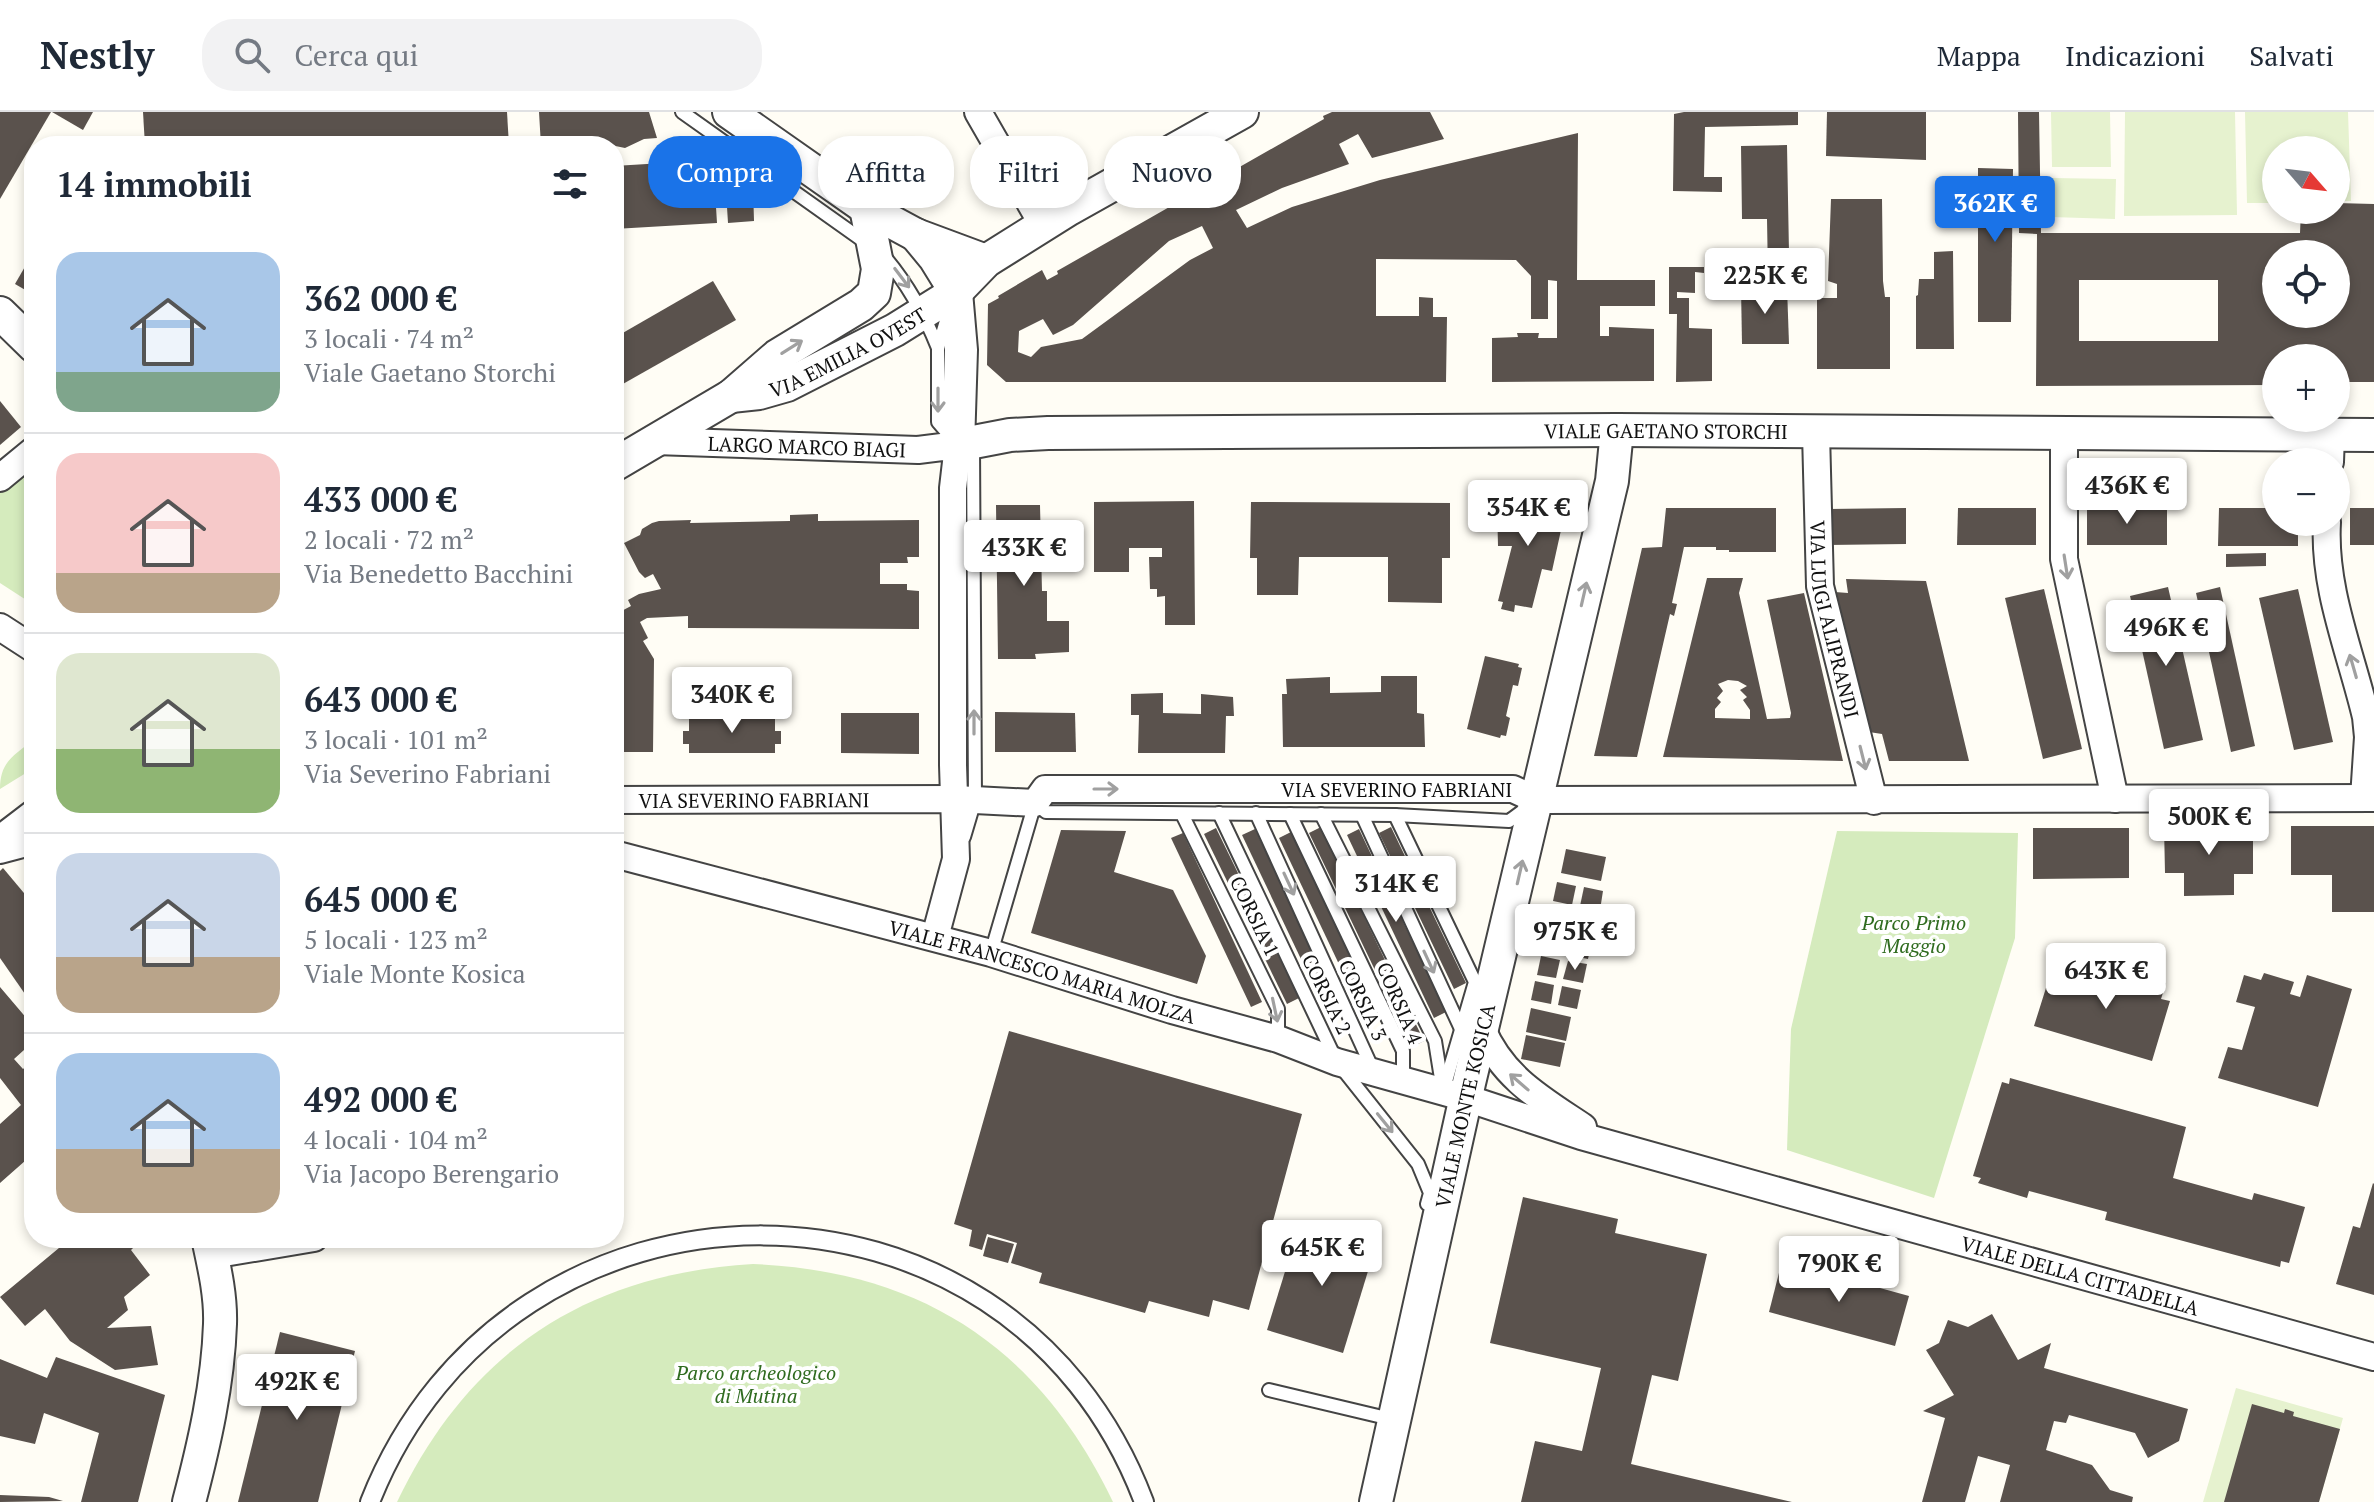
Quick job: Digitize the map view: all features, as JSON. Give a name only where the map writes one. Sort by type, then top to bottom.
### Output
[{"type":"street","points":[[729,112],[818,174]]},
{"type":"street","points":[[978,112],[1043,225]]},
{"type":"street","points":[[866,208],[916,235],[986,261],[1043,225],[1242,112]]},
{"type":"street","name":"VIA EMILIA OVEST","points":[[624,459],[731,396],[777,356],[861,305],[874,293],[878,269],[866,208]]},
{"type":"street","points":[[916,235],[956,292],[965,443],[953,488],[965,800],[956,859],[935,937]]},
{"type":"street","name":"VIA EMILIA OVEST","points":[[731,396],[759,393],[787,385],[832,364],[924,314],[956,292],[986,261]]},
{"type":"street","points":[[0,313],[24,336]]},
{"type":"street","name":"VIALE GAETANO STORCHI","points":[[965,443],[1010,435],[1048,433],[1617,430],[2064,433],[2331,448],[2374,435]]},
{"type":"street","name":"VIALE MONTE KOSICA","points":[[1376,1502],[1383,1418],[1454,1095],[1537,800],[1612,481],[1617,430]]},
{"type":"street","name":"VIA LUIGI ALIPRANDI","points":[[1816,433],[1820,586],[1874,801]]},
{"type":"street","points":[[2064,433],[2064,559],[2115,799]]},
{"type":"street","name":"LARGO MARCO BIAGI","points":[[655,441],[918,450],[965,443]]},
{"type":"street","points":[[0,478],[24,458]]},
{"type":"street","points":[[2326,536],[2329,581],[2366,717],[2369,798]]},
{"type":"street","points":[[0,627],[24,643]]},
{"type":"street","name":"VIA SEVERINO FABRIANI","points":[[624,800],[965,800],[1035,803],[1045,789],[1513,789],[1537,800],[2369,798]]},
{"type":"street","points":[[0,839],[24,821]]},
{"type":"street","points":[[0,850],[24,844]]},
{"type":"street","name":"VIALE FRANCESCO MARIA MOLZA","points":[[624,857],[991,953],[1172,1010],[1278,1039],[1337,1062],[1454,1095]]},
{"type":"street","points":[[1471,1029],[1523,1086],[1606,1143]]},
{"type":"street","name":"VIALE DELLA CITTADELLA","points":[[1454,1095],[1606,1143],[2374,1357]]},
{"type":"street","points":[[370,1502],[401,1437],[424,1402],[481,1340],[514,1313],[587,1271],[626,1256],[694,1240],[750,1234],[792,1236],[871,1250],[946,1279],[981,1300],[1044,1350],[1078,1386],[1118,1445],[1144,1502]]},
{"type":"street","points":[[189,1502],[212,1398],[220,1324],[210,1248]]},
{"type":"lane","points":[[682,112],[880,251],[905,282],[924,314],[938,348]]},
{"type":"lane","points":[[956,292],[938,348],[938,422],[965,443]]},
{"type":"lane","points":[[991,953],[1035,803],[1046,812],[1395,815],[1509,821],[1537,800]]},
{"type":"lane","name":"CORSIA 2","points":[[1219,813],[1337,1062]]},
{"type":"lane","name":"CORSIA 3","points":[[1256,813],[1374,1072]]},
{"type":"lane","name":"CORSIA 1","points":[[1182,814],[1278,1009],[1278,1039]]},
{"type":"lane","name":"CORSIA 4","points":[[1290,814],[1403,1051],[1403,1080]]},
{"type":"lane","points":[[1321,814],[1435,1041],[1454,1095]]},
{"type":"lane","points":[[1362,815],[1471,1029]]},
{"type":"lane","points":[[1395,815],[1475,982],[1471,1029]]},
{"type":"lane","name":"VIALE MONTE KOSICA","points":[[1337,1062],[1418,1164],[1430,1193],[1423,1223]]},
{"type":"lane","points":[[1269,1390],[1383,1418]]},
{"type":"green space","points":[[2051,112],[2110,112],[2111,167],[2052,167]]},
{"type":"green space","points":[[2125,112],[2235,112],[2237,215],[2124,216]]},
{"type":"green space","points":[[2245,112],[2348,112],[2349,136],[2262,136],[2262,203],[2247,203]]},
{"type":"green space","points":[[2052,178],[2116,179],[2115,219],[2051,217]]},
{"type":"green space","points":[[24,471],[24,599],[0,583],[0,491]]},
{"type":"green space","points":[[24,747],[24,774],[0,789],[2,772]]},
{"type":"green space","name":"Parco Primo Maggio","points":[[1837,831],[2018,833],[2015,938],[1934,1198],[1787,1150],[1791,1029]]},
{"type":"green space","name":"Parco archeologico di Mutina","points":[[753,1264],[814,1270],[871,1283],[922,1302],[969,1328],[1012,1361],[1050,1401],[1084,1448],[1113,1502],[397,1502],[426,1449],[460,1403],[498,1363],[540,1330],[586,1304],[637,1284],[693,1271]]},
{"type":"green space","points":[[2236,1388],[2343,1418],[2319,1502],[2203,1502]]},
{"type":"building","points":[[0,112],[51,112],[37,136],[24,136],[24,158],[0,199]]},
{"type":"building","points":[[52,112],[93,112],[83,130]]},
{"type":"building","points":[[143,112],[507,112],[508,136],[144,136]]},
{"type":"building","points":[[539,112],[649,112],[656,136],[648,136],[625,148],[624,136],[540,136]]},
{"type":"building","points":[[1332,112],[1430,112],[1444,139],[1372,158],[1358,134],[1339,144],[1349,164],[1282,188],[1241,208],[1241,166],[1324,119],[1323,116]]},
{"type":"building","points":[[1798,112],[1798,125],[1705,127],[1704,177],[1722,177],[1722,192],[1673,191],[1674,114]]},
{"type":"building","points":[[1827,112],[1926,112],[1926,160],[1826,156]]},
{"type":"building","points":[[2018,112],[2039,112],[2041,233],[2300,233],[2300,224],[2350,224],[2350,203],[2374,204],[2374,382],[2350,382],[2350,344],[2262,344],[2262,385],[2036,386],[2037,234],[2019,233]],"holes":[[[2079,280],[2218,280],[2218,341],[2079,341]]]},
{"type":"building","points":[[1578,133],[1577,280],[1655,280],[1655,306],[1600,306],[1600,336],[1609,336],[1609,327],[1654,329],[1654,381],[1492,382],[1492,338],[1539,333],[1538,338],[1557,338],[1557,281],[1548,280],[1548,319],[1531,319],[1531,276],[1516,260],[1376,259],[1376,316],[1419,316],[1419,297],[1433,298],[1433,317],[1447,317],[1446,382],[1006,382],[987,365],[988,304],[1042,270],[1047,280],[1058,274],[1057,271],[1168,208],[1240,208],[1236,210],[1247,228],[1292,207],[1380,180]],"holes":[[[1202,226],[1213,248],[1190,260],[1082,339],[1041,347],[1031,357],[1018,352],[1019,331],[1043,319],[1053,335],[1073,325],[1169,241]]]},
{"type":"building","points":[[1787,145],[1789,253],[1804,252],[1804,271],[1785,270],[1784,277],[1768,276],[1767,219],[1742,219],[1741,146]]},
{"type":"building","points":[[648,164],[648,208],[716,208],[717,223],[624,228],[624,165]]},
{"type":"building","points":[[1978,168],[2013,169],[2011,322],[1978,322]]},
{"type":"building","points":[[1831,199],[1882,199],[1883,281],[1885,297],[1890,297],[1890,369],[1817,369],[1817,298],[1837,298],[1837,284],[1828,281]]},
{"type":"building","points":[[727,208],[754,208],[754,221],[728,223]]},
{"type":"building","points":[[1953,251],[1954,349],[1916,349],[1919,279],[1934,279],[1934,252]]},
{"type":"building","points":[[1669,267],[1704,267],[1704,273],[1695,272],[1695,293],[1677,292],[1677,298],[1689,298],[1689,328],[1712,329],[1712,381],[1676,382],[1677,314],[1669,314]]},
{"type":"building","points":[[24,268],[24,289],[15,284]]},
{"type":"building","points":[[713,281],[736,320],[624,383],[624,332]]},
{"type":"building","points":[[1741,287],[1787,287],[1789,344],[1742,344]]},
{"type":"building","points":[[0,401],[21,427],[0,445]]},
{"type":"building","points":[[1194,501],[1195,625],[1165,625],[1165,596],[1157,597],[1157,589],[1150,589],[1149,557],[1162,557],[1162,548],[1129,548],[1129,572],[1094,572],[1094,502]]},
{"type":"building","points":[[1251,502],[1450,503],[1450,558],[1442,558],[1442,603],[1388,602],[1388,557],[1299,557],[1298,595],[1257,595],[1257,558],[1250,558]]},
{"type":"building","points":[[1567,503],[1552,571],[1542,569],[1532,608],[1515,605],[1514,612],[1501,609],[1503,602],[1498,601],[1512,546],[1498,546],[1497,504]]},
{"type":"building","points":[[996,505],[1040,505],[1042,591],[1047,591],[1047,621],[1069,621],[1069,652],[1035,654],[1036,659],[998,659]]},
{"type":"building","points":[[1666,508],[1776,508],[1776,552],[1729,552],[1716,550],[1716,547],[1684,547],[1672,603],[1677,604],[1674,616],[1670,614],[1637,757],[1594,756],[1642,548],[1662,547]]},
{"type":"building","points":[[1906,508],[1906,544],[1828,545],[1828,509]]},
{"type":"building","points":[[1958,508],[2036,508],[2036,545],[1957,545]]},
{"type":"building","points":[[2087,508],[2167,508],[2167,545],[2087,545]]},
{"type":"building","points":[[2219,508],[2262,508],[2262,536],[2298,536],[2298,546],[2218,546]]},
{"type":"building","points":[[2350,508],[2374,508],[2374,545],[2350,545]]},
{"type":"building","points":[[818,514],[818,521],[919,520],[919,557],[907,557],[908,563],[880,563],[880,584],[907,584],[907,590],[919,591],[919,629],[688,628],[688,616],[647,618],[640,622],[648,638],[643,641],[654,659],[653,752],[624,752],[624,610],[631,606],[628,600],[661,589],[653,574],[645,578],[639,572],[624,543],[659,521],[790,521],[790,515]]},
{"type":"building","points":[[2266,553],[2266,566],[2226,567],[2226,554]]},
{"type":"building","points":[[1707,578],[1743,578],[1739,593],[1767,719],[1790,718],[1791,713],[1767,600],[1804,593],[1843,761],[1663,757]],"holes":[[[1728,680],[1747,686],[1740,690],[1747,697],[1743,700],[1750,710],[1750,719],[1715,718],[1715,709],[1721,702],[1717,698],[1723,691],[1718,684]]]},
{"type":"building","points":[[1846,579],[1926,581],[1969,761],[1889,761],[1882,734],[1869,732],[1835,592],[1848,593]]},
{"type":"building","points":[[2168,587],[2203,740],[2164,749],[2130,596]]},
{"type":"building","points":[[2220,587],[2255,746],[2231,752],[2196,593]]},
{"type":"building","points":[[2044,589],[2082,749],[2043,759],[2005,598]]},
{"type":"building","points":[[2298,589],[2333,742],[2294,750],[2259,598]]},
{"type":"building","points":[[1485,656],[1519,664],[1518,667],[1522,668],[1518,686],[1513,685],[1506,716],[1510,718],[1506,736],[1501,735],[1500,738],[1467,729]]},
{"type":"building","points":[[1381,676],[1417,676],[1417,713],[1424,714],[1425,747],[1283,747],[1282,694],[1287,694],[1286,679],[1330,677],[1330,693],[1381,692]]},
{"type":"building","points":[[1163,693],[1163,713],[1201,714],[1201,694],[1233,697],[1234,716],[1226,716],[1225,753],[1138,753],[1139,715],[1131,715],[1131,694]]},
{"type":"building","points":[[995,712],[1075,713],[1076,752],[995,752]]},
{"type":"building","points":[[841,713],[919,713],[919,754],[841,753]]},
{"type":"building","points":[[689,715],[775,717],[775,731],[781,731],[781,744],[775,744],[775,753],[689,753],[689,744],[683,744],[683,731],[689,731]]},
{"type":"building","points":[[2253,825],[2253,874],[2234,874],[2234,895],[2184,896],[2184,873],[2165,873],[2164,826]]},
{"type":"building","points":[[2291,826],[2374,826],[2374,912],[2332,912],[2332,875],[2291,875]]},
{"type":"building","points":[[1321,827],[1424,1041],[1412,1047],[1309,833]]},
{"type":"building","points":[[1391,827],[1466,983],[1454,989],[1379,833]]},
{"type":"building","points":[[1216,828],[1299,998],[1287,1004],[1204,834]]},
{"type":"building","points":[[2033,828],[2129,828],[2129,878],[2033,879]]},
{"type":"building","points":[[1255,829],[1341,1012],[1329,1018],[1242,835]]},
{"type":"building","points":[[1359,829],[1446,1012],[1434,1018],[1347,835]]},
{"type":"building","points":[[1061,830],[1126,831],[1114,872],[1173,890],[1206,956],[1197,984],[1031,933]]},
{"type":"building","points":[[1291,832],[1378,1015],[1366,1021],[1279,838]]},
{"type":"building","points":[[1183,833],[1262,1002],[1251,1007],[1171,838]]},
{"type":"building","points":[[1566,849],[1606,857],[1601,881],[1561,873]]},
{"type":"building","points":[[3,868],[24,893],[24,993],[0,958],[0,871]]},
{"type":"building","points":[[1557,882],[1576,886],[1572,905],[1553,901]]},
{"type":"building","points":[[1584,887],[1603,891],[1600,910],[1580,906]]},
{"type":"building","points":[[1552,907],[1571,910],[1567,929],[1548,925]]},
{"type":"building","points":[[1579,912],[1598,915],[1594,934],[1575,930]]},
{"type":"building","points":[[1546,931],[1565,935],[1561,954],[1542,950]]},
{"type":"building","points":[[1573,936],[1592,940],[1588,959],[1569,955]]},
{"type":"building","points":[[1541,956],[1560,960],[1556,978],[1537,975]]},
{"type":"building","points":[[1568,961],[1587,964],[1583,983],[1563,979]]},
{"type":"building","points":[[2082,971],[2101,978],[2103,972],[2138,979],[2140,974],[2166,983],[2161,999],[2170,1001],[2152,1061],[2034,1026],[2051,972],[2067,977],[2069,972],[2080,976]]},
{"type":"building","points":[[2264,973],[2294,982],[2290,994],[2300,997],[2307,975],[2352,989],[2318,1107],[2218,1078],[2228,1047],[2242,1050],[2255,1007],[2236,1002],[2244,975],[2261,980]]},
{"type":"building","points":[[1535,981],[1554,985],[1551,1004],[1531,1000]]},
{"type":"building","points":[[1562,986],[1581,990],[1577,1009],[1558,1005]]},
{"type":"building","points":[[0,987],[24,1015],[24,1050],[14,1059],[24,1068],[24,1162],[0,1183],[0,1124],[21,1105],[0,1078]]},
{"type":"building","points":[[1531,1008],[1571,1017],[1566,1041],[1526,1032]]},
{"type":"building","points":[[1009,1031],[1302,1114],[1249,1310],[1213,1300],[1209,1317],[1149,1301],[1145,1313],[1039,1283],[1042,1273],[1011,1263],[1017,1243],[987,1234],[982,1250],[969,1246],[972,1230],[954,1224]]},
{"type":"building","points":[[1526,1035],[1565,1043],[1560,1067],[1521,1059]]},
{"type":"building","points":[[2010,1078],[2186,1127],[2173,1178],[2252,1200],[2254,1193],[2305,1207],[2289,1263],[2281,1261],[2280,1267],[2105,1220],[2107,1212],[2029,1191],[2027,1198],[1978,1183],[1981,1178],[1973,1176],[2002,1082],[2009,1084]]},
{"type":"building","points":[[2373,1183],[2374,1295],[2336,1284],[2353,1226],[2360,1228]]},
{"type":"building","points":[[1523,1197],[1618,1219],[1615,1233],[1707,1254],[1678,1381],[1652,1375],[1631,1464],[1792,1502],[1521,1502],[1535,1441],[1582,1451],[1601,1368],[1490,1343]]},
{"type":"building","points":[[1300,1223],[1376,1245],[1343,1353],[1267,1330]]},
{"type":"building","points":[[988,1237],[1014,1244],[1008,1263],[983,1256]]},
{"type":"building","points":[[59,1248],[133,1248],[131,1250],[150,1275],[124,1297],[128,1310],[107,1328],[151,1326],[158,1365],[115,1370],[70,1341],[45,1309],[25,1326],[0,1297]]},
{"type":"building","points":[[1782,1261],[1909,1296],[1895,1346],[1769,1312]]},
{"type":"building","points":[[1992,1314],[2018,1360],[2051,1343],[2044,1368],[2188,1409],[2179,1441],[2148,1458],[2135,1433],[2069,1415],[2066,1423],[2054,1421],[2046,1450],[2092,1465],[2110,1490],[2133,1497],[2132,1502],[2000,1502],[2010,1465],[1978,1456],[1965,1502],[1922,1502],[1945,1418],[1923,1411],[1954,1395],[1926,1350],[1939,1343],[1948,1320],[1968,1327]]},
{"type":"building","points":[[280,1332],[355,1351],[318,1502],[238,1502]]},
{"type":"building","points":[[56,1357],[165,1395],[138,1502],[81,1502],[99,1433],[44,1413],[35,1444],[0,1436],[0,1359],[47,1378]]},
{"type":"building","points":[[2252,1404],[2284,1413],[2285,1409],[2294,1412],[2293,1416],[2340,1429],[2319,1502],[2224,1502]]},
{"type":"building","points":[[0,1495],[49,1497],[63,1501],[0,1502]]}]
